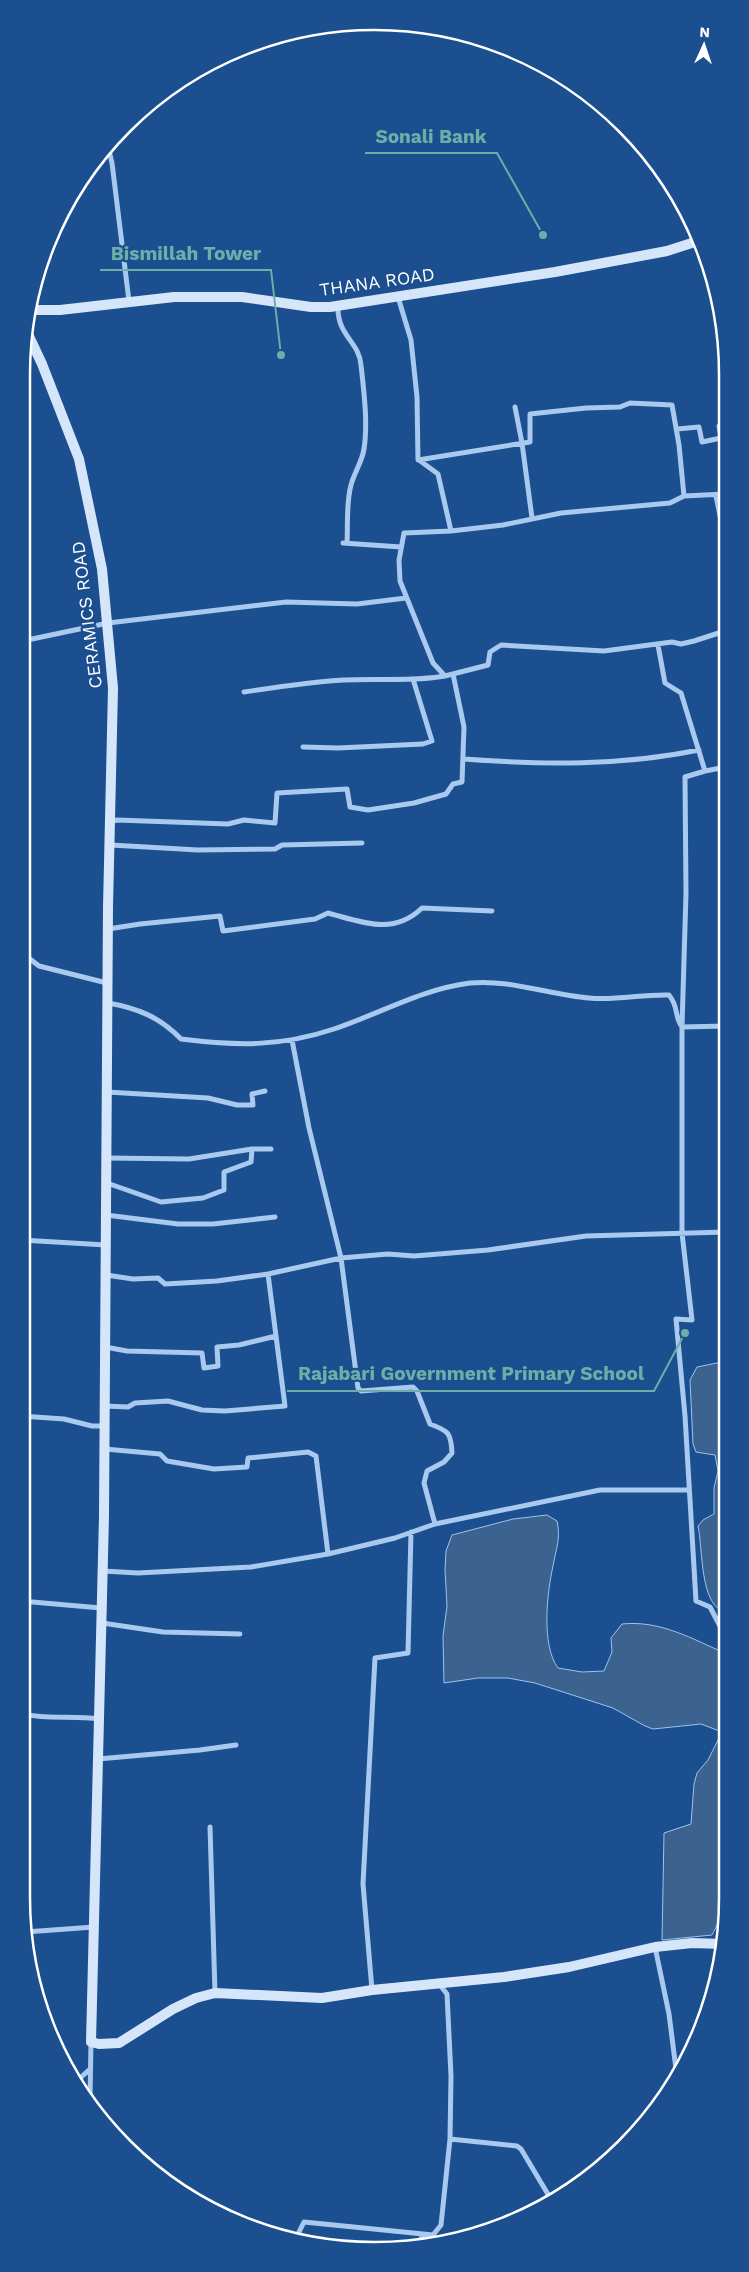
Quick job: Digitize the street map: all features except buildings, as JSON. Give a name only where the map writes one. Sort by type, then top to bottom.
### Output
[{"type":"street","points":[[110,154],[129,301]]},
{"type":"street","name":"THANA ROAD","points":[[36,310],[60,310],[174,296],[242,297],[310,307],[338,306],[555,272],[667,251],[693,243]]},
{"type":"street","points":[[398,297],[411,340],[417,397],[418,460]]},
{"type":"street","points":[[338,306],[337,319],[361,362],[365,425],[364,451],[350,488],[345,543],[400,547]]},
{"type":"street","name":"CERAMICS ROAD","points":[[32,342],[79,459],[102,570],[113,688],[108,907],[102,1608],[91,2042]]},
{"type":"street","points":[[418,460],[530,442],[530,414],[586,408],[620,407],[630,403],[672,405],[684,496]]},
{"type":"street","points":[[515,407],[532,518]]},
{"type":"street","points":[[676,429],[699,427],[702,442],[719,438]]},
{"type":"street","points":[[418,460],[438,474],[452,531]]},
{"type":"street","points":[[445,676],[433,663],[400,581],[400,547],[404,533],[452,531],[503,525],[561,513],[670,503],[684,496],[719,495]]},
{"type":"street","points":[[716,496],[719,511]]},
{"type":"street","points":[[30,638],[108,623],[286,602],[357,604],[406,598]]},
{"type":"street","points":[[244,692],[293,684],[445,676],[488,665],[490,652],[500,645],[604,651],[694,641],[719,633]]},
{"type":"street","points":[[658,645],[665,683],[681,693],[705,771]]},
{"type":"street","points":[[110,822],[117,820],[228,824],[244,820],[275,823],[277,793],[347,789],[350,807],[368,810],[414,803],[446,794],[453,784],[462,782],[464,759],[464,727],[453,674]]},
{"type":"street","points":[[303,747],[338,748],[422,744],[432,741],[413,679]]},
{"type":"street","points":[[464,759],[518,763],[601,762],[659,758],[699,750]]},
{"type":"street","points":[[719,768],[685,778],[686,893],[682,1026],[682,1233],[692,1320],[676,1319],[685,1416],[696,1601],[710,1606],[719,1624]]},
{"type":"street","points":[[110,845],[227,850],[275,849],[282,845],[362,843]]},
{"type":"street","points":[[108,930],[140,924],[220,916],[223,931],[315,919],[328,913],[374,925],[412,918],[422,908],[492,911]]},
{"type":"street","points":[[30,959],[39,966],[108,983]]},
{"type":"street","points":[[107,1003],[152,1014],[181,1039],[259,1045],[292,1040],[333,1030],[421,995],[470,983],[506,984],[591,999],[669,995],[676,1004],[678,1022],[682,1026],[719,1026]]},
{"type":"street","points":[[292,1040],[309,1128],[341,1258],[358,1388],[361,1391],[413,1387],[417,1391],[430,1424],[445,1429],[451,1438],[452,1453],[444,1462],[427,1471],[424,1483],[435,1524]]},
{"type":"street","points":[[107,1092],[208,1098],[252,1105],[252,1094],[266,1091]]},
{"type":"street","points":[[106,1158],[189,1159],[224,1155],[252,1149],[270,1149]]},
{"type":"street","points":[[106,1183],[161,1202],[202,1198],[224,1190],[224,1172],[251,1162],[252,1149]]},
{"type":"street","points":[[106,1215],[178,1224],[213,1224],[275,1217]]},
{"type":"street","points":[[106,1275],[158,1278],[165,1284],[210,1282],[268,1274],[341,1258],[378,1254],[414,1256],[488,1250],[586,1236],[719,1232]]},
{"type":"street","points":[[30,1241],[106,1245]]},
{"type":"street","points":[[104,1406],[128,1407],[135,1403],[168,1401],[202,1410],[225,1411],[285,1406],[268,1274]]},
{"type":"street","points":[[105,1347],[127,1351],[202,1353],[204,1368],[218,1366],[217,1347],[239,1345],[276,1336]]},
{"type":"street","points":[[30,1417],[64,1419],[92,1426],[104,1426]]},
{"type":"street","points":[[104,1449],[160,1454],[167,1461],[214,1469],[247,1467],[248,1458],[308,1452],[316,1456],[328,1554]]},
{"type":"street","points":[[102,1570],[138,1572],[251,1567],[328,1554],[435,1524],[600,1490],[688,1490]]},
{"type":"street","points":[[372,1990],[363,1884],[374,1658],[408,1653],[411,1532]]},
{"type":"street","points":[[30,1602],[102,1608]]},
{"type":"street","points":[[101,1623],[163,1632],[240,1634]]},
{"type":"street","points":[[30,1716],[69,1716],[99,1719]]},
{"type":"street","points":[[98,1759],[200,1750],[236,1744]]},
{"type":"street","points":[[210,1828],[215,1994]]},
{"type":"street","points":[[32,1931],[94,1927]]},
{"type":"street","points":[[90,2092],[91,2042],[99,2044],[119,2043],[174,2009],[196,1998],[215,1994],[322,1998],[372,1990],[504,1977],[569,1967],[655,1947],[692,1943],[716,1944]]},
{"type":"street","points":[[655,1947],[669,2014],[675,2065]]},
{"type":"street","points":[[298,2233],[304,2222],[433,2235],[441,2225],[450,2139],[451,2076],[447,1994],[438,1983]]},
{"type":"street","points":[[81,2078],[91,2068]]},
{"type":"street","points":[[450,2139],[517,2146],[521,2149],[548,2195]]},
{"type":"street","points":[[421,2239],[423,2234]]},
{"type":"water","points":[[719,1363],[719,1608],[711,1600],[707,1589],[698,1526],[703,1520],[714,1514],[714,1488],[718,1471],[715,1455],[696,1452],[693,1444],[690,1380],[697,1367]]},
{"type":"water","points":[[547,1515],[557,1521],[557,1549],[547,1604],[547,1633],[549,1646],[558,1668],[582,1672],[604,1671],[612,1652],[611,1638],[622,1624],[650,1625],[689,1637],[719,1650],[719,1731],[701,1724],[653,1729],[613,1708],[535,1683],[508,1678],[478,1678],[444,1683],[443,1636],[447,1606],[446,1551],[452,1535],[513,1519]]},
{"type":"water","points":[[719,1738],[718,1924],[712,1935],[662,1940],[664,1833],[691,1824],[694,1784],[697,1773],[708,1760]]},
{"type":"place","name":"Sonali Bank","points":[[543,235]]},
{"type":"place","name":"Bismillah Tower","points":[[281,355]]},
{"type":"place","name":"Rajabari Government Primary School","points":[[685,1333]]}]
